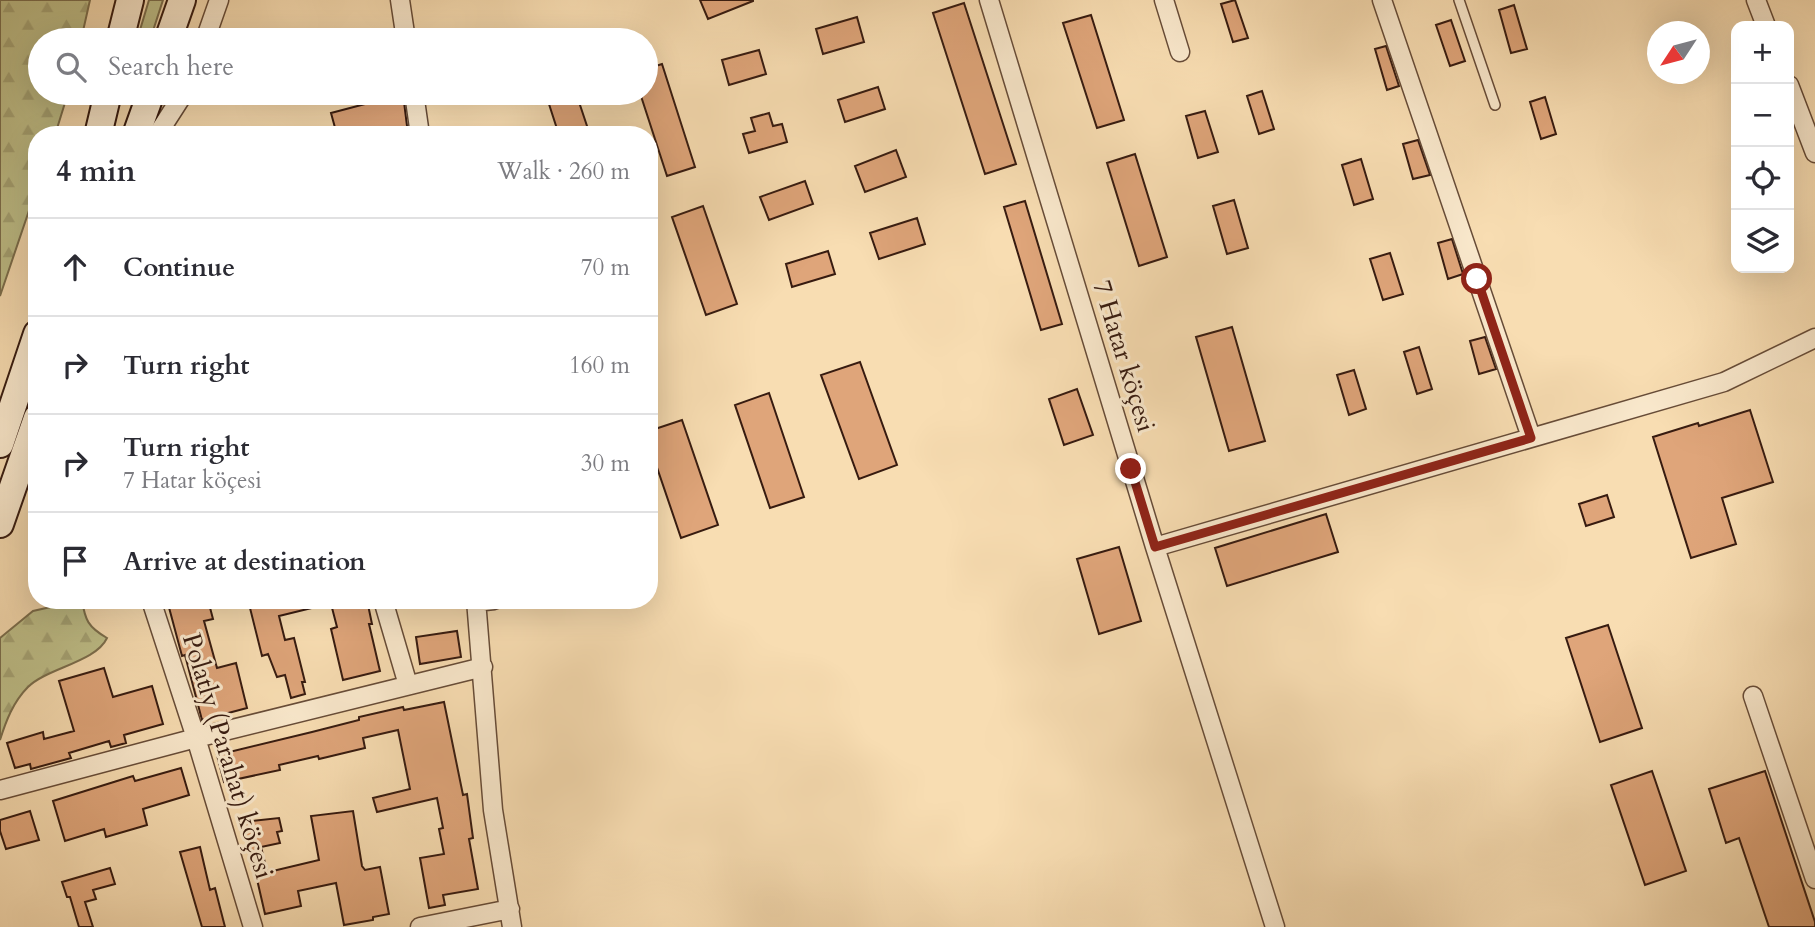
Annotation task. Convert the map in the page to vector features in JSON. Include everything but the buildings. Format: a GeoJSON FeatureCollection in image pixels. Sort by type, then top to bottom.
{"type":"FeatureCollection","features":[{"type":"Feature","properties":{"kind":"main road"},"geometry":{"type":"LineString","coordinates":[[123,28],[130,0]]}},
{"type":"Feature","properties":{"kind":"main road"},"geometry":{"type":"LineString","coordinates":[[172,28],[182,0]]}},
{"type":"Feature","properties":{"kind":"main road"},"geometry":{"type":"LineString","coordinates":[[100,126],[105,105]]}},
{"type":"Feature","properties":{"kind":"main road"},"geometry":{"type":"LineString","coordinates":[[139,126],[147,105]]}},
{"type":"Feature","properties":{"kind":"main road"},"geometry":{"type":"LineString","coordinates":[[0,444],[28,361]]}},
{"type":"Feature","properties":{"kind":"main road"},"geometry":{"type":"LineString","coordinates":[[0,524],[28,444]]}},
{"type":"Feature","properties":{"kind":"street"},"geometry":{"type":"LineString","coordinates":[[209,28],[219,0]]}},
{"type":"Feature","properties":{"kind":"street"},"geometry":{"type":"LineString","coordinates":[[400,0],[404,28]]}},
{"type":"Feature","properties":{"kind":"street","name":"7 Hatar köçesi"},"geometry":{"type":"LineString","coordinates":[[989,0],[1155,547],[1275,927]]}},
{"type":"Feature","properties":{"kind":"street"},"geometry":{"type":"LineString","coordinates":[[1164,0],[1180,52]]}},
{"type":"Feature","properties":{"kind":"street"},"geometry":{"type":"LineString","coordinates":[[1382,0],[1531,438]]}},
{"type":"Feature","properties":{"kind":"street"},"geometry":{"type":"LineString","coordinates":[[1756,0],[1764,21]]}},
{"type":"Feature","properties":{"kind":"street"},"geometry":{"type":"LineString","coordinates":[[1794,98],[1815,153]]}},
{"type":"Feature","properties":{"kind":"street"},"geometry":{"type":"LineString","coordinates":[[163,126],[176,105]]}},
{"type":"Feature","properties":{"kind":"street"},"geometry":{"type":"LineString","coordinates":[[416,105],[419,126]]}},
{"type":"Feature","properties":{"kind":"street"},"geometry":{"type":"LineString","coordinates":[[1155,547],[1724,382],[1815,338]]}},
{"type":"Feature","properties":{"kind":"street","name":"Polatly (Parahat) köçesi"},"geometry":{"type":"LineString","coordinates":[[154,609],[253,927]]}},
{"type":"Feature","properties":{"kind":"street"},"geometry":{"type":"LineString","coordinates":[[386,609],[408,685]]}},
{"type":"Feature","properties":{"kind":"street"},"geometry":{"type":"LineString","coordinates":[[420,927],[511,918],[493,810],[477,609]]}},
{"type":"Feature","properties":{"kind":"street"},"geometry":{"type":"LineString","coordinates":[[0,790],[483,667]]}},
{"type":"Feature","properties":{"kind":"street"},"geometry":{"type":"LineString","coordinates":[[1753,696],[1815,879]]}},
{"type":"Feature","properties":{"kind":"lane"},"geometry":{"type":"LineString","coordinates":[[1459,0],[1495,104]]}},
{"type":"Feature","properties":{"kind":"green space"},"geometry":{"type":"Polygon","coordinates":[[[0,0],[90,0],[84,28],[28,28],[28,105],[64,105],[58,126],[28,126],[28,214],[0,296],[0,0]]]}},
{"type":"Feature","properties":{"kind":"green space"},"geometry":{"type":"Polygon","coordinates":[[[149,0],[163,0],[154,28],[141,28],[149,0]]]}},
{"type":"Feature","properties":{"kind":"green space"},"geometry":{"type":"Polygon","coordinates":[[[83,609],[89,622],[107,638],[93,653],[36,680],[28,687],[14,705],[0,740],[0,638],[33,611],[83,609]]]}},
{"type":"Feature","properties":{"kind":"route"},"geometry":{"type":"LineString","coordinates":[[1131,469],[1155,547],[1531,438],[1477,279]]}}]}
